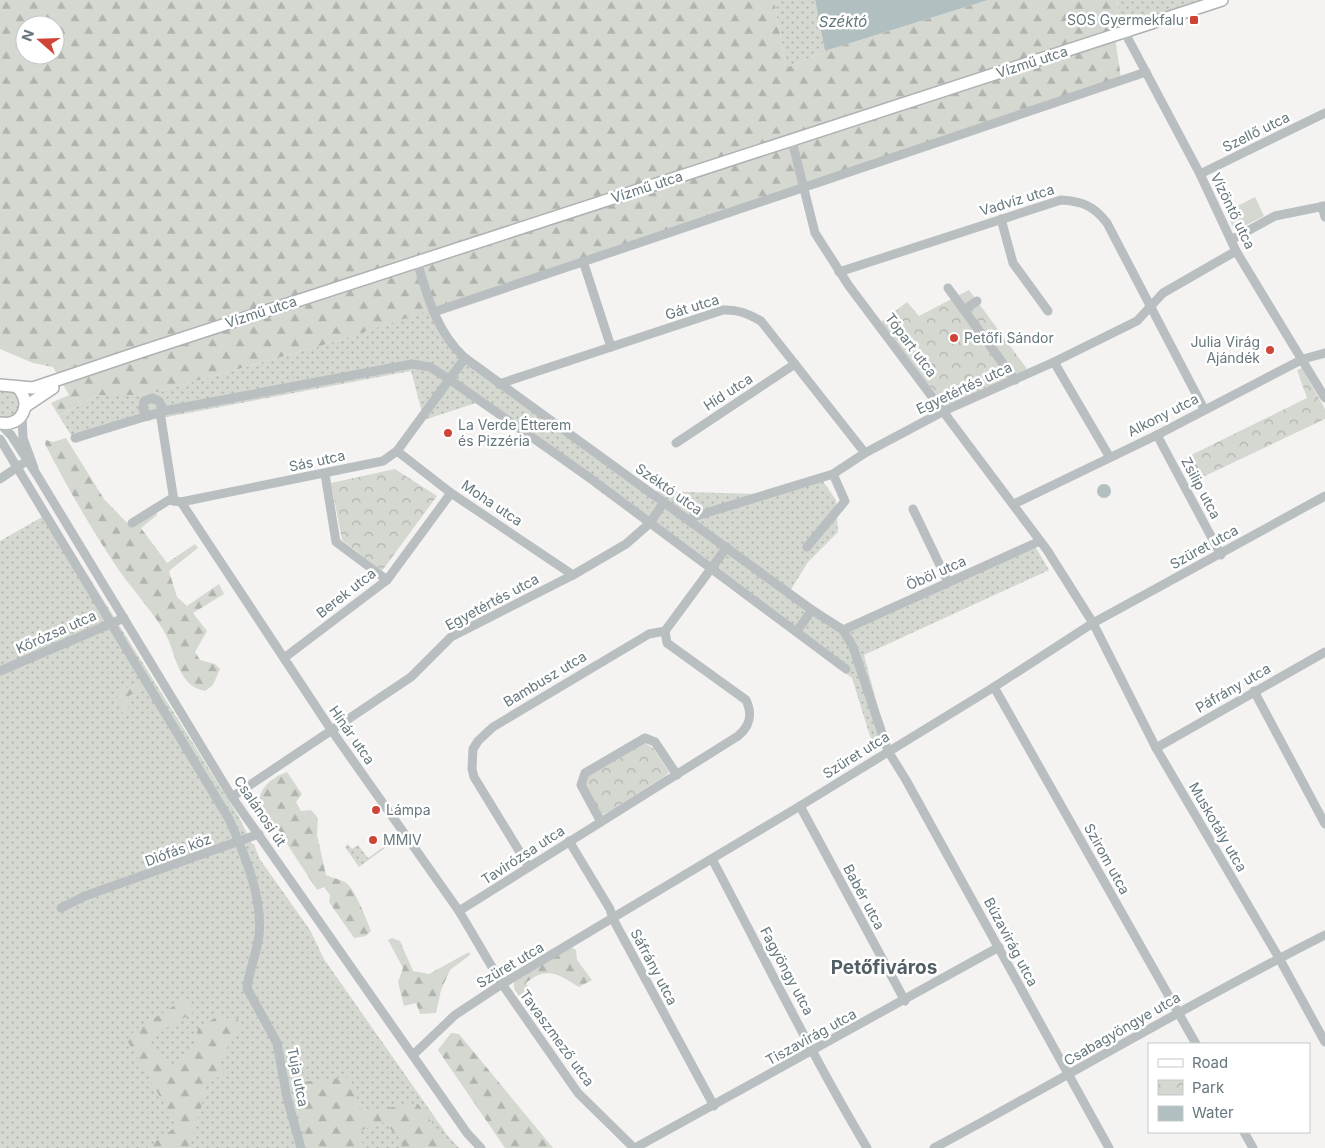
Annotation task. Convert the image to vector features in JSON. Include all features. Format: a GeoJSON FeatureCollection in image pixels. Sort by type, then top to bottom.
{"type":"FeatureCollection","features":[{"type":"Feature","properties":{"kind":"main road","name":"Vízmű utca"},"geometry":{"type":"LineString","coordinates":[[72,377],[134,354],[417,261],[792,141],[1222,0]]}},
{"type":"Feature","properties":{"kind":"main road"},"geometry":{"type":"LineString","coordinates":[[7,385],[33,388],[72,377]]}},
{"type":"Feature","properties":{"kind":"main road"},"geometry":{"type":"LineString","coordinates":[[0,423],[11,423],[24,411],[72,377]]}},
{"type":"Feature","properties":{"kind":"main road"},"geometry":{"type":"LineString","coordinates":[[7,385],[24,396],[24,411]]}},
{"type":"Feature","properties":{"kind":"street","name":"Vízöntő utca"},"geometry":{"type":"LineString","coordinates":[[1124,31],[1200,174],[1236,252],[1303,359],[1325,398]]}},
{"type":"Feature","properties":{"kind":"street"},"geometry":{"type":"LineString","coordinates":[[434,312],[804,189],[1146,72]]}},
{"type":"Feature","properties":{"kind":"street","name":"Szellő utca"},"geometry":{"type":"LineString","coordinates":[[1200,174],[1325,113]]}},
{"type":"Feature","properties":{"kind":"street","name":"Tópart utca"},"geometry":{"type":"LineString","coordinates":[[792,141],[815,233],[839,272],[1014,504],[1040,540],[1093,623]]}},
{"type":"Feature","properties":{"kind":"street","name":"Vadvíz utca"},"geometry":{"type":"LineString","coordinates":[[839,272],[1061,200],[1087,204],[1098,211],[1107,223],[1204,409]]}},
{"type":"Feature","properties":{"kind":"street"},"geometry":{"type":"LineString","coordinates":[[1231,240],[1275,216],[1323,206],[1325,217]]}},
{"type":"Feature","properties":{"kind":"street"},"geometry":{"type":"LineString","coordinates":[[1000,219],[1012,262],[1048,310]]}},
{"type":"Feature","properties":{"kind":"street","name":"Egyetértés utca"},"geometry":{"type":"LineString","coordinates":[[689,521],[693,517],[833,474],[865,453],[944,411],[1054,362],[1136,321],[1163,293],[1236,252]]}},
{"type":"Feature","properties":{"kind":"street","name":"Széktó utca"},"geometry":{"type":"LineString","coordinates":[[417,261],[434,312],[450,342],[464,358],[812,610],[843,630],[853,647],[888,751]]}},
{"type":"Feature","properties":{"kind":"street"},"geometry":{"type":"LineString","coordinates":[[583,261],[611,347]]}},
{"type":"Feature","properties":{"kind":"street"},"geometry":{"type":"LineString","coordinates":[[948,288],[1014,380]]}},
{"type":"Feature","properties":{"kind":"street"},"geometry":{"type":"LineString","coordinates":[[964,310],[977,301]]}},
{"type":"Feature","properties":{"kind":"street","name":"Gát utca"},"geometry":{"type":"LineString","coordinates":[[499,384],[723,310],[733,309],[761,321],[865,453]]}},
{"type":"Feature","properties":{"kind":"street","name":"Alkony utca"},"geometry":{"type":"LineString","coordinates":[[1014,504],[1109,456],[1156,435],[1303,359],[1325,353]]}},
{"type":"Feature","properties":{"kind":"street","name":"Sás utca"},"geometry":{"type":"LineString","coordinates":[[132,523],[169,500],[177,501],[325,474],[383,461],[397,451],[464,358]]}},
{"type":"Feature","properties":{"kind":"street"},"geometry":{"type":"LineString","coordinates":[[1054,362],[1109,456]]}},
{"type":"Feature","properties":{"kind":"street"},"geometry":{"type":"LineString","coordinates":[[75,438],[162,412],[412,364],[430,366],[570,464],[710,570],[797,631],[846,669]]}},
{"type":"Feature","properties":{"kind":"street","name":"Híd utca"},"geometry":{"type":"LineString","coordinates":[[676,443],[795,364]]}},
{"type":"Feature","properties":{"kind":"street"},"geometry":{"type":"LineString","coordinates":[[149,416],[142,406],[147,399],[152,398],[159,401],[162,412],[177,501]]}},
{"type":"Feature","properties":{"kind":"street","name":"Csalánosi út"},"geometry":{"type":"LineString","coordinates":[[24,411],[23,438],[36,475]]}},
{"type":"Feature","properties":{"kind":"street","name":"Csalánosi út"},"geometry":{"type":"LineString","coordinates":[[0,423],[11,435],[36,475],[232,797],[467,1133],[481,1148]]}},
{"type":"Feature","properties":{"kind":"street","name":"Zsilip utca"},"geometry":{"type":"LineString","coordinates":[[1156,435],[1221,555]]}},
{"type":"Feature","properties":{"kind":"street","name":"Tuja utca"},"geometry":{"type":"LineString","coordinates":[[0,439],[229,819],[239,842],[258,901],[259,939],[247,988],[277,1043],[287,1098],[301,1148]]}},
{"type":"Feature","properties":{"kind":"street","name":"Moha utca"},"geometry":{"type":"LineString","coordinates":[[397,451],[451,492],[573,575]]}},
{"type":"Feature","properties":{"kind":"street"},"geometry":{"type":"LineString","coordinates":[[0,479],[26,461]]}},
{"type":"Feature","properties":{"kind":"street"},"geometry":{"type":"LineString","coordinates":[[325,474],[336,542],[387,580]]}},
{"type":"Feature","properties":{"kind":"street"},"geometry":{"type":"LineString","coordinates":[[807,547],[845,501],[833,474]]}},
{"type":"Feature","properties":{"kind":"street","name":"Berek utca"},"geometry":{"type":"LineString","coordinates":[[284,658],[387,580],[451,492]]}},
{"type":"Feature","properties":{"kind":"street","name":"Szüret utca"},"geometry":{"type":"LineString","coordinates":[[413,1055],[455,1015],[502,984],[800,806],[994,687],[1093,623],[1221,555],[1325,496]]}},
{"type":"Feature","properties":{"kind":"street","name":"Hínár utca"},"geometry":{"type":"LineString","coordinates":[[177,501],[332,731],[459,911],[502,984]]}},
{"type":"Feature","properties":{"kind":"street","name":"Egyetértés utca"},"geometry":{"type":"LineString","coordinates":[[232,797],[411,677],[451,637],[573,575],[626,544],[650,523],[664,502]]}},
{"type":"Feature","properties":{"kind":"street"},"geometry":{"type":"LineString","coordinates":[[913,509],[948,582]]}},
{"type":"Feature","properties":{"kind":"street","name":"Öböl utca"},"geometry":{"type":"LineString","coordinates":[[843,630],[1040,540]]}},
{"type":"Feature","properties":{"kind":"street"},"geometry":{"type":"LineString","coordinates":[[665,631],[727,547]]}},
{"type":"Feature","properties":{"kind":"street"},"geometry":{"type":"LineString","coordinates":[[797,631],[812,610]]}},
{"type":"Feature","properties":{"kind":"street","name":"Kőrózsa utca"},"geometry":{"type":"LineString","coordinates":[[0,671],[124,618]]}},
{"type":"Feature","properties":{"kind":"street","name":"Muskotály utca"},"geometry":{"type":"LineString","coordinates":[[1093,623],[1156,748],[1279,958],[1325,1042]]}},
{"type":"Feature","properties":{"kind":"street","name":"Tavirózsa utca"},"geometry":{"type":"LineString","coordinates":[[459,911],[742,733],[749,724],[750,711],[746,700],[667,643],[665,631]]}},
{"type":"Feature","properties":{"kind":"street","name":"Bambusz utca"},"geometry":{"type":"LineString","coordinates":[[528,867],[474,777],[472,760],[478,741],[493,727],[592,667],[649,634],[665,631]]}},
{"type":"Feature","properties":{"kind":"street","name":"Páfrány utca"},"geometry":{"type":"LineString","coordinates":[[1156,748],[1325,652]]}},
{"type":"Feature","properties":{"kind":"street","name":"Szirom utca"},"geometry":{"type":"LineString","coordinates":[[994,687],[1195,1043]]}},
{"type":"Feature","properties":{"kind":"street"},"geometry":{"type":"LineString","coordinates":[[1254,692],[1325,824]]}},
{"type":"Feature","properties":{"kind":"street"},"geometry":{"type":"LineString","coordinates":[[601,822],[581,785],[584,773],[645,738],[655,742],[677,774]]}},
{"type":"Feature","properties":{"kind":"street","name":"Búzavirág utca"},"geometry":{"type":"LineString","coordinates":[[888,751],[999,947],[1109,1148]]}},
{"type":"Feature","properties":{"kind":"street","name":"Babér utca"},"geometry":{"type":"LineString","coordinates":[[800,806],[905,1001]]}},
{"type":"Feature","properties":{"kind":"street","name":"Diófás köz"},"geometry":{"type":"LineString","coordinates":[[61,908],[85,896],[259,834]]}},
{"type":"Feature","properties":{"kind":"street","name":"Sáfrány utca"},"geometry":{"type":"LineString","coordinates":[[569,841],[610,909],[613,919],[714,1106]]}},
{"type":"Feature","properties":{"kind":"street","name":"Fagyöngy utca"},"geometry":{"type":"LineString","coordinates":[[712,859],[814,1051],[831,1087],[867,1148]]}},
{"type":"Feature","properties":{"kind":"street","name":"Csabagyöngye utca"},"geometry":{"type":"LineString","coordinates":[[934,1148],[1068,1076],[1178,1012],[1325,935]]}},
{"type":"Feature","properties":{"kind":"street","name":"Tiszavirág utca"},"geometry":{"type":"LineString","coordinates":[[634,1148],[905,1001],[999,947]]}},
{"type":"Feature","properties":{"kind":"street","name":"Tavaszmező utca"},"geometry":{"type":"LineString","coordinates":[[502,984],[578,1093],[634,1148]]}},
{"type":"Feature","properties":{"kind":"street"},"geometry":{"type":"LineString","coordinates":[[1245,1133],[1253,1148]]}},
{"type":"Feature","properties":{"kind":"green space"},"geometry":{"type":"Polygon","coordinates":[[[0,0],[774,0],[786,68],[825,51],[988,0],[1117,0],[1118,9],[1112,18],[1122,84],[330,343],[146,395],[98,395],[59,416],[51,403],[69,395],[53,367],[33,363],[0,349],[0,0]]]}},
{"type":"Feature","properties":{"kind":"green space"},"geometry":{"type":"Polygon","coordinates":[[[774,0],[815,0],[825,51],[786,68],[774,0]]]}},
{"type":"Feature","properties":{"kind":"green space"},"geometry":{"type":"Polygon","coordinates":[[[1117,0],[1210,0],[1113,31],[1112,18],[1118,9],[1117,0]]]}},
{"type":"Feature","properties":{"kind":"green space"},"geometry":{"type":"Polygon","coordinates":[[[1255,197],[1264,216],[1235,231],[1226,212],[1255,197]]]}},
{"type":"Feature","properties":{"kind":"green space"},"geometry":{"type":"Polygon","coordinates":[[[969,290],[1027,369],[945,406],[881,322],[907,302],[919,316],[969,290]]]}},
{"type":"Feature","properties":{"kind":"green space"},"geometry":{"type":"Polygon","coordinates":[[[435,308],[450,338],[464,355],[652,491],[757,494],[820,477],[836,500],[838,532],[808,562],[790,591],[844,625],[1032,541],[1049,570],[864,655],[886,738],[873,746],[852,678],[479,402],[424,420],[411,371],[135,423],[76,443],[59,416],[98,395],[146,395],[330,343],[435,308]]]}},
{"type":"Feature","properties":{"kind":"green space"},"geometry":{"type":"Polygon","coordinates":[[[1302,368],[1325,409],[1325,419],[1190,483],[1179,461],[1307,398],[1297,370],[1302,368]]]}},
{"type":"Feature","properties":{"kind":"green space"},"geometry":{"type":"Polygon","coordinates":[[[0,389],[14,390],[21,401],[17,414],[10,418],[0,418],[0,389]]]}},
{"type":"Feature","properties":{"kind":"green space"},"geometry":{"type":"Polygon","coordinates":[[[66,438],[104,499],[131,527],[155,511],[157,515],[141,528],[167,563],[195,544],[198,548],[169,571],[177,597],[187,606],[219,584],[224,594],[193,613],[207,631],[195,652],[200,660],[215,664],[220,669],[213,685],[205,691],[193,686],[182,674],[166,634],[114,563],[61,475],[45,444],[46,440],[53,442],[66,438]]]}},
{"type":"Feature","properties":{"kind":"green space"},"geometry":{"type":"Polygon","coordinates":[[[395,469],[437,496],[382,571],[342,540],[331,483],[395,469]]]}},
{"type":"Feature","properties":{"kind":"green space"},"geometry":{"type":"Polygon","coordinates":[[[49,513],[239,817],[252,844],[254,844],[259,858],[310,930],[324,959],[448,1136],[459,1148],[0,1148],[0,541],[49,513]]]}},
{"type":"Feature","properties":{"kind":"green space"},"geometry":{"type":"Polygon","coordinates":[[[138,681],[142,686],[129,696],[126,705],[130,710],[123,714],[116,699],[123,690],[138,681]]]}},
{"type":"Feature","properties":{"kind":"green space"},"geometry":{"type":"Polygon","coordinates":[[[643,742],[653,748],[669,772],[601,815],[585,786],[586,777],[643,742]]]}},
{"type":"Feature","properties":{"kind":"green space"},"geometry":{"type":"Polygon","coordinates":[[[287,772],[302,794],[296,802],[301,811],[311,810],[318,818],[317,835],[326,875],[349,885],[360,904],[371,931],[366,936],[354,938],[329,902],[330,895],[324,887],[317,890],[259,801],[262,791],[268,783],[287,772]]]}},
{"type":"Feature","properties":{"kind":"green space"},"geometry":{"type":"Polygon","coordinates":[[[393,835],[396,840],[359,867],[345,847],[348,844],[352,849],[358,845],[368,858],[385,846],[383,842],[393,835]]]}},
{"type":"Feature","properties":{"kind":"green space"},"geometry":{"type":"Polygon","coordinates":[[[392,938],[400,941],[413,971],[429,974],[469,952],[470,955],[450,970],[441,990],[436,1013],[420,1014],[416,1003],[404,1006],[398,982],[403,968],[388,940],[392,938]]]}},
{"type":"Feature","properties":{"kind":"green space"},"geometry":{"type":"Polygon","coordinates":[[[571,947],[576,950],[577,960],[592,980],[579,987],[552,974],[546,973],[533,978],[526,983],[541,1012],[534,1018],[514,988],[514,982],[571,947]]]}},
{"type":"Feature","properties":{"kind":"green space"},"geometry":{"type":"Polygon","coordinates":[[[185,999],[194,1012],[149,1038],[155,1050],[174,1065],[195,1042],[198,1029],[222,1013],[225,1018],[237,1018],[241,1028],[219,1059],[224,1074],[205,1084],[205,1094],[189,1148],[147,1148],[177,1126],[127,1040],[135,1030],[185,999]]]}},
{"type":"Feature","properties":{"kind":"green space"},"geometry":{"type":"Polygon","coordinates":[[[451,1033],[459,1034],[553,1148],[505,1148],[438,1050],[451,1033]]]}},
{"type":"Feature","properties":{"kind":"green space"},"geometry":{"type":"Polygon","coordinates":[[[350,1077],[361,1111],[418,1104],[451,1148],[400,1148],[403,1142],[384,1122],[359,1131],[364,1148],[307,1148],[292,1083],[350,1077]]]}},
{"type":"Feature","properties":{"kind":"water","name":"Széktó"},"geometry":{"type":"Polygon","coordinates":[[[815,0],[988,0],[825,51],[815,0]]]}},
{"type":"Feature","properties":{"kind":"water"},"geometry":{"type":"Polygon","coordinates":[[[1104,484],[1109,486],[1111,491],[1109,496],[1104,498],[1099,496],[1097,491],[1099,486],[1104,484]]]}},
{"type":"Feature","properties":{"kind":"place","name":"SOS Gyermekfalu"},"geometry":{"type":"Point","coordinates":[1194,20]}},
{"type":"Feature","properties":{"kind":"place","name":"Petőfi Sándor"},"geometry":{"type":"Point","coordinates":[954,338]}},
{"type":"Feature","properties":{"kind":"place","name":"Julia Virág Ajándék"},"geometry":{"type":"Point","coordinates":[1270,350]}},
{"type":"Feature","properties":{"kind":"place","name":"La Verde Étterem és Pizzéria"},"geometry":{"type":"Point","coordinates":[448,433]}},
{"type":"Feature","properties":{"kind":"place","name":"Lámpa"},"geometry":{"type":"Point","coordinates":[376,810]}},
{"type":"Feature","properties":{"kind":"place","name":"MMIV"},"geometry":{"type":"Point","coordinates":[373,840]}},
{"type":"Feature","properties":{"kind":"district","name":"Petőfiváros"},"geometry":{"type":"Point","coordinates":[884,967]}}]}
